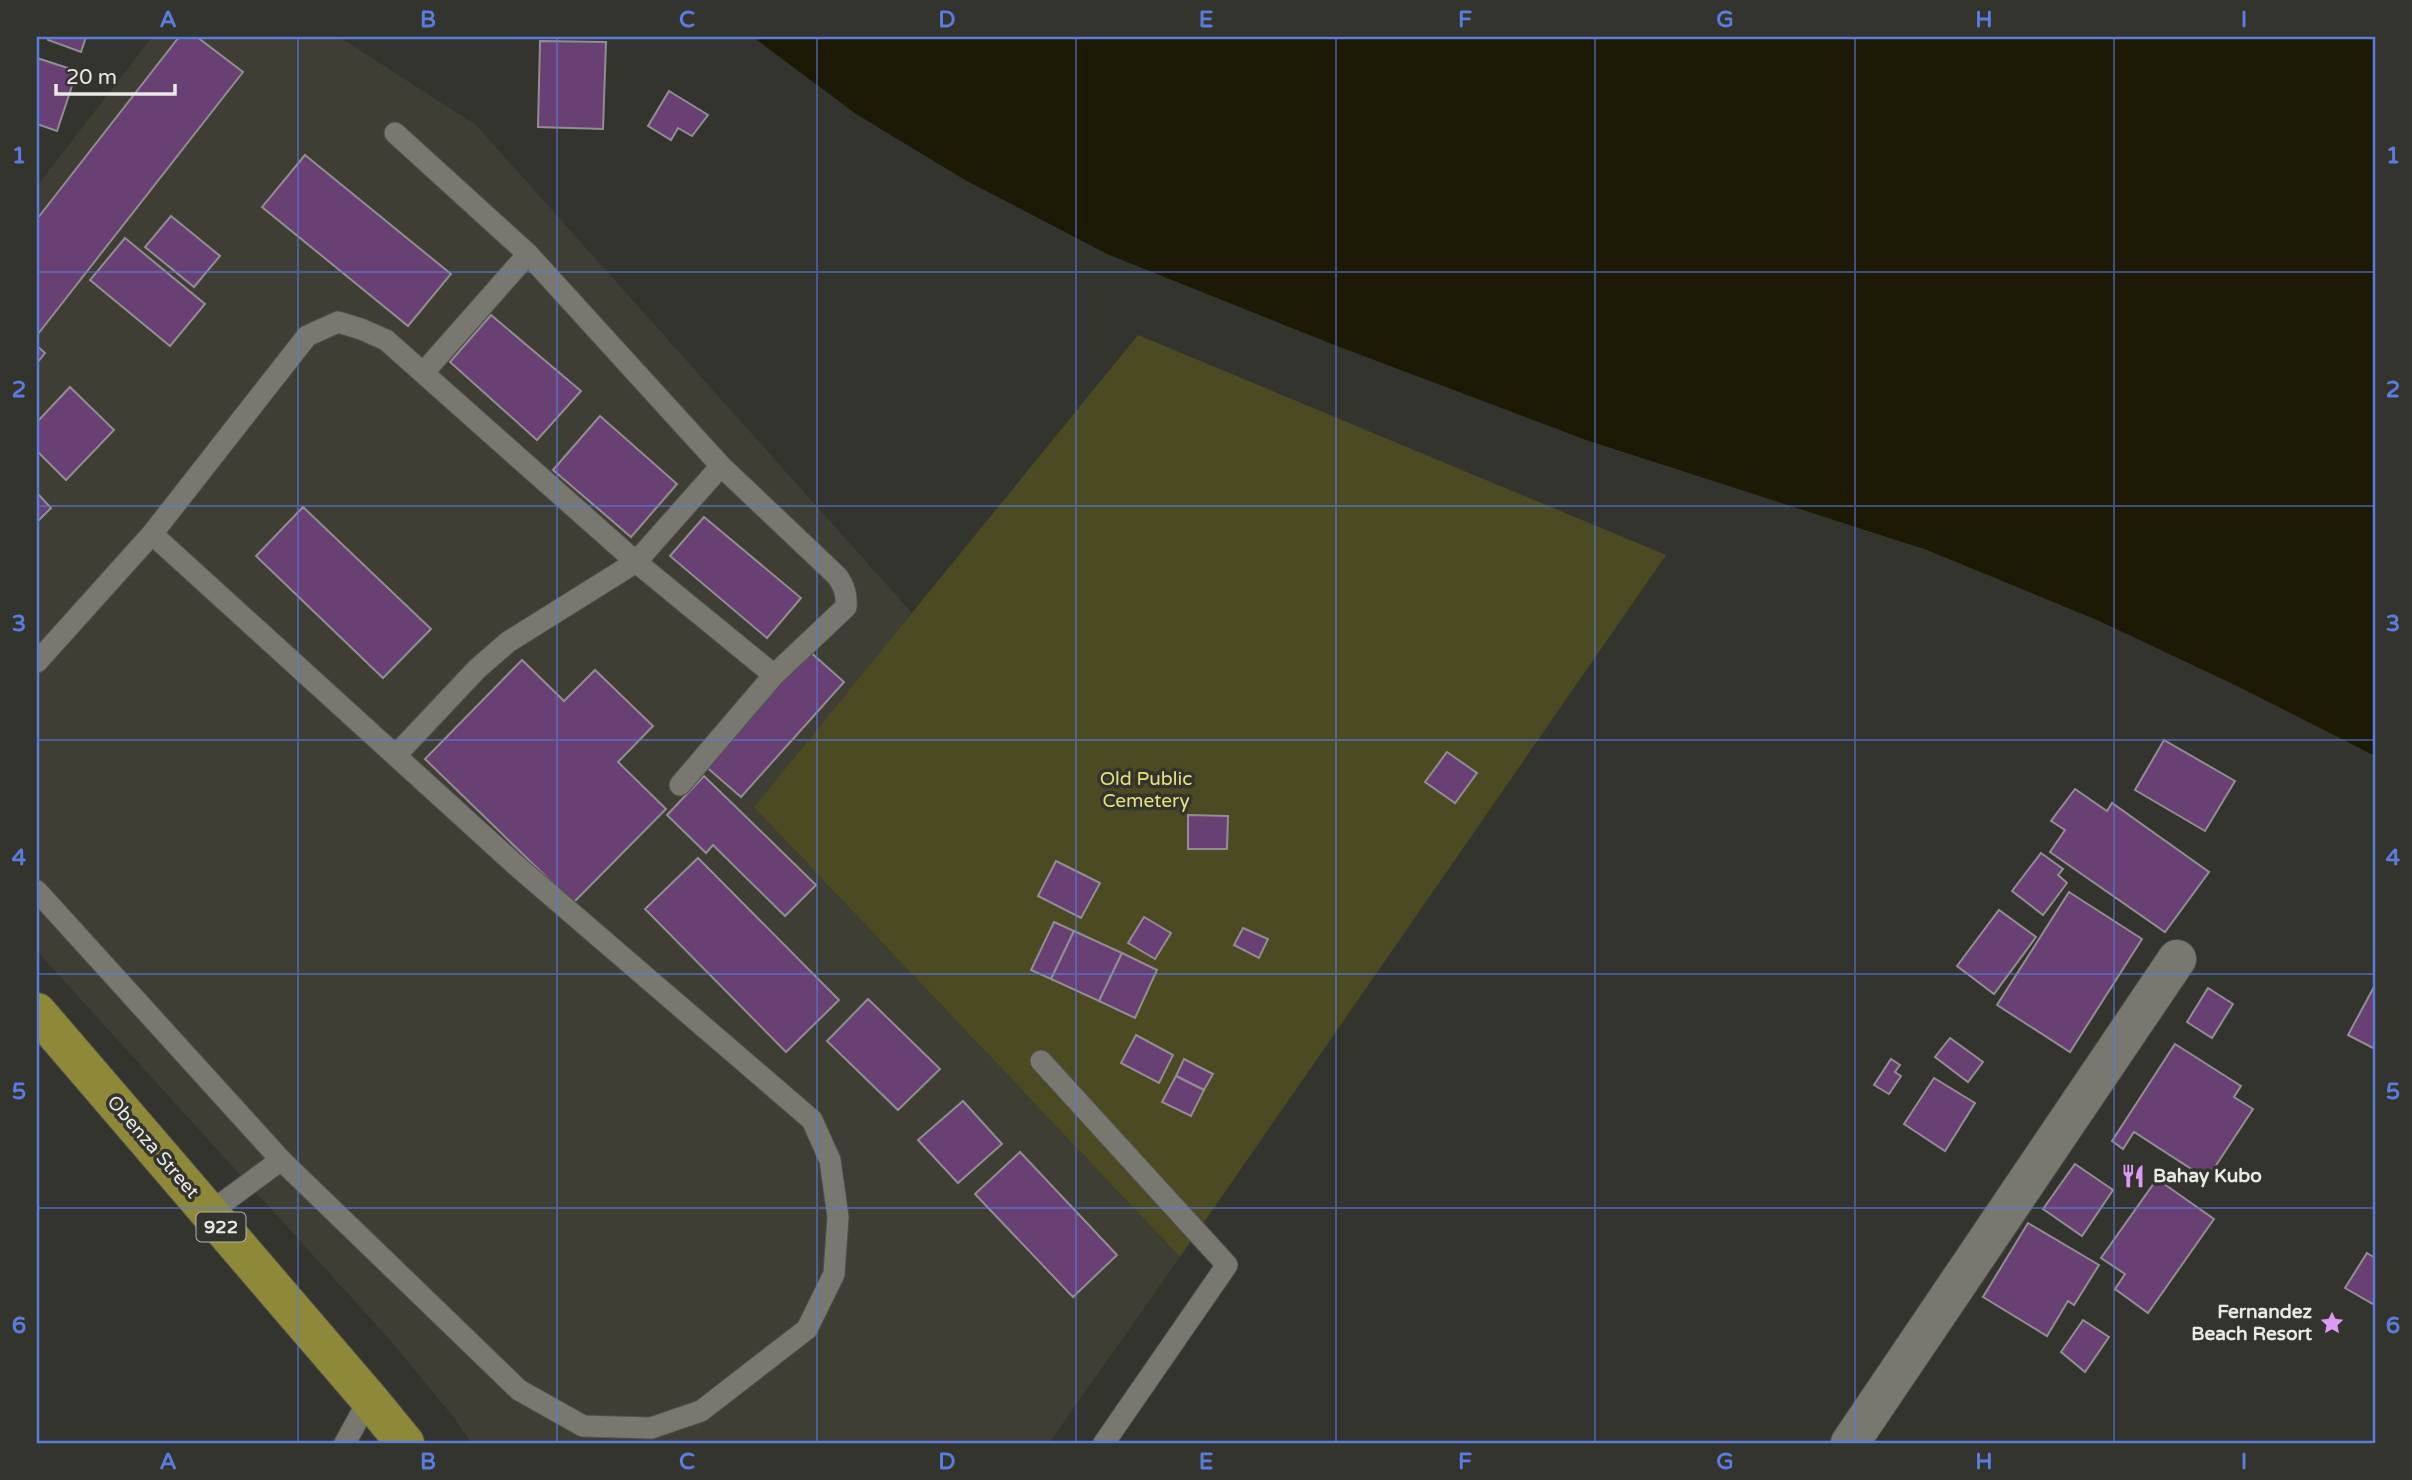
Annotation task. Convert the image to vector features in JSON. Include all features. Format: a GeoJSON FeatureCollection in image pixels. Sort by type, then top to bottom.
{"type":"FeatureCollection","features":[{"type":"Feature","properties":{"kind":"main road","name":"Obenza Street"},"geometry":{"type":"LineString","coordinates":[[37,1012],[404,1443]]}},
{"type":"Feature","properties":{"kind":"street"},"geometry":{"type":"LineString","coordinates":[[1850,1443],[2177,959]]}},
{"type":"Feature","properties":{"kind":"lane"},"geometry":{"type":"LineString","coordinates":[[395,132],[528,254],[721,466],[837,576],[847,596],[846,607],[774,675],[680,785]]}},
{"type":"Feature","properties":{"kind":"lane"},"geometry":{"type":"LineString","coordinates":[[424,372],[528,254]]}},
{"type":"Feature","properties":{"kind":"lane"},"geometry":{"type":"LineString","coordinates":[[37,662],[152,534],[307,336],[338,322],[386,340],[636,562],[774,675]]}},
{"type":"Feature","properties":{"kind":"lane"},"geometry":{"type":"LineString","coordinates":[[396,755],[477,669],[508,642],[636,562],[721,466]]}},
{"type":"Feature","properties":{"kind":"lane"},"geometry":{"type":"LineString","coordinates":[[37,891],[281,1160],[519,1390],[583,1426],[651,1428],[701,1411],[807,1328],[834,1274],[838,1217],[830,1160],[813,1120],[529,876],[152,534]]}},
{"type":"Feature","properties":{"kind":"lane"},"geometry":{"type":"LineString","coordinates":[[1041,1061],[1227,1265],[1104,1443]]}},
{"type":"Feature","properties":{"kind":"lane"},"geometry":{"type":"LineString","coordinates":[[209,1213],[281,1160]]}},
{"type":"Feature","properties":{"kind":"lane"},"geometry":{"type":"LineString","coordinates":[[345,1443],[369,1399]]}},
{"type":"Feature","properties":{"kind":"shaded area"},"geometry":{"type":"Polygon","coordinates":[[[152,37],[339,37],[476,125],[912,613],[754,807],[1180,1257],[1049,1443],[471,1443],[456,1420],[390,1340],[37,951],[37,186],[152,37]]]}},
{"type":"Feature","properties":{"kind":"shaded area"},"geometry":{"type":"Polygon","coordinates":[[[753,37],[2375,37],[2375,756],[2237,686],[2097,620],[1927,550],[1586,440],[1337,346],[1107,254],[965,180],[856,114],[753,37]]]}},
{"type":"Feature","properties":{"kind":"green space","name":"Old Public Cemetery"},"geometry":{"type":"Polygon","coordinates":[[[1138,335],[1666,555],[1180,1257],[754,807],[1138,335]]]}},
{"type":"Feature","properties":{"kind":"building"},"geometry":{"type":"Polygon","coordinates":[[[49,37],[86,37],[81,52],[48,40],[49,37]]]}},
{"type":"Feature","properties":{"kind":"building"},"geometry":{"type":"Polygon","coordinates":[[[179,37],[197,37],[243,72],[38,334],[37,219],[179,37]]]}},
{"type":"Feature","properties":{"kind":"building"},"geometry":{"type":"Polygon","coordinates":[[[540,41],[606,42],[603,129],[538,127],[540,41]]]}},
{"type":"Feature","properties":{"kind":"building"},"geometry":{"type":"Polygon","coordinates":[[[37,58],[77,71],[57,131],[37,124],[37,58]]]}},
{"type":"Feature","properties":{"kind":"building"},"geometry":{"type":"Polygon","coordinates":[[[669,91],[708,115],[692,136],[678,128],[671,140],[648,126],[669,91]]]}},
{"type":"Feature","properties":{"kind":"building"},"geometry":{"type":"Polygon","coordinates":[[[305,155],[451,274],[408,326],[262,207],[305,155]]]}},
{"type":"Feature","properties":{"kind":"building"},"geometry":{"type":"Polygon","coordinates":[[[171,216],[220,256],[194,287],[145,247],[171,216]]]}},
{"type":"Feature","properties":{"kind":"building"},"geometry":{"type":"Polygon","coordinates":[[[125,238],[205,304],[170,346],[90,280],[125,238]]]}},
{"type":"Feature","properties":{"kind":"building"},"geometry":{"type":"Polygon","coordinates":[[[491,315],[581,391],[537,440],[450,362],[491,315]]]}},
{"type":"Feature","properties":{"kind":"building"},"geometry":{"type":"Polygon","coordinates":[[[37,346],[45,353],[37,363],[37,346]]]}},
{"type":"Feature","properties":{"kind":"building"},"geometry":{"type":"Polygon","coordinates":[[[70,387],[114,430],[66,480],[37,451],[37,422],[70,387]]]}},
{"type":"Feature","properties":{"kind":"building"},"geometry":{"type":"Polygon","coordinates":[[[600,416],[677,484],[631,537],[553,470],[600,416]]]}},
{"type":"Feature","properties":{"kind":"building"},"geometry":{"type":"Polygon","coordinates":[[[37,493],[51,508],[37,522],[37,493]]]}},
{"type":"Feature","properties":{"kind":"building"},"geometry":{"type":"Polygon","coordinates":[[[303,507],[431,629],[383,678],[256,556],[303,507]]]}},
{"type":"Feature","properties":{"kind":"building"},"geometry":{"type":"Polygon","coordinates":[[[704,517],[801,598],[767,638],[670,556],[704,517]]]}},
{"type":"Feature","properties":{"kind":"building"},"geometry":{"type":"Polygon","coordinates":[[[808,650],[844,682],[741,797],[704,765],[808,650]]]}},
{"type":"Feature","properties":{"kind":"building"},"geometry":{"type":"Polygon","coordinates":[[[522,660],[564,701],[595,670],[653,726],[618,762],[666,809],[573,903],[425,759],[522,660]]]}},
{"type":"Feature","properties":{"kind":"building"},"geometry":{"type":"Polygon","coordinates":[[[2164,740],[2235,781],[2205,831],[2135,790],[2164,740]]]}},
{"type":"Feature","properties":{"kind":"building"},"geometry":{"type":"Polygon","coordinates":[[[1447,752],[1477,773],[1455,803],[1425,782],[1447,752]]]}},
{"type":"Feature","properties":{"kind":"building"},"geometry":{"type":"Polygon","coordinates":[[[704,776],[816,885],[785,916],[713,845],[706,853],[667,815],[704,776]]]}},
{"type":"Feature","properties":{"kind":"building"},"geometry":{"type":"Polygon","coordinates":[[[2075,789],[2107,811],[2112,803],[2209,872],[2165,932],[2050,852],[2065,830],[2051,821],[2075,789]]]}},
{"type":"Feature","properties":{"kind":"building"},"geometry":{"type":"Polygon","coordinates":[[[1188,815],[1228,816],[1227,849],[1188,849],[1188,815]]]}},
{"type":"Feature","properties":{"kind":"building"},"geometry":{"type":"Polygon","coordinates":[[[2041,853],[2063,869],[2058,875],[2067,883],[2043,915],[2012,891],[2041,853]]]}},
{"type":"Feature","properties":{"kind":"building"},"geometry":{"type":"Polygon","coordinates":[[[698,858],[839,1000],[786,1052],[645,909],[698,858]]]}},
{"type":"Feature","properties":{"kind":"building"},"geometry":{"type":"Polygon","coordinates":[[[1056,861],[1100,883],[1081,918],[1038,896],[1056,861]]]}},
{"type":"Feature","properties":{"kind":"building"},"geometry":{"type":"Polygon","coordinates":[[[2069,892],[2142,939],[2070,1052],[1997,1005],[2069,892]]]}},
{"type":"Feature","properties":{"kind":"building"},"geometry":{"type":"Polygon","coordinates":[[[1999,910],[2036,937],[1994,994],[1957,966],[1999,910]]]}},
{"type":"Feature","properties":{"kind":"building"},"geometry":{"type":"Polygon","coordinates":[[[1144,917],[1171,933],[1155,959],[1128,943],[1144,917]]]}},
{"type":"Feature","properties":{"kind":"building"},"geometry":{"type":"Polygon","coordinates":[[[1054,922],[1074,931],[1051,979],[1031,970],[1054,922]]]}},
{"type":"Feature","properties":{"kind":"building"},"geometry":{"type":"Polygon","coordinates":[[[1243,928],[1268,939],[1259,958],[1234,945],[1243,928]]]}},
{"type":"Feature","properties":{"kind":"building"},"geometry":{"type":"Polygon","coordinates":[[[1074,931],[1122,953],[1099,1001],[1051,979],[1074,931]]]}},
{"type":"Feature","properties":{"kind":"building"},"geometry":{"type":"Polygon","coordinates":[[[1122,953],[1157,970],[1135,1018],[1099,1001],[1122,953]]]}},
{"type":"Feature","properties":{"kind":"building"},"geometry":{"type":"Polygon","coordinates":[[[2375,985],[2375,1049],[2348,1035],[2375,985]]]}},
{"type":"Feature","properties":{"kind":"building"},"geometry":{"type":"Polygon","coordinates":[[[2208,988],[2233,1004],[2212,1038],[2187,1022],[2208,988]]]}},
{"type":"Feature","properties":{"kind":"building"},"geometry":{"type":"Polygon","coordinates":[[[868,999],[940,1069],[898,1110],[827,1041],[868,999]]]}},
{"type":"Feature","properties":{"kind":"building"},"geometry":{"type":"Polygon","coordinates":[[[1136,1035],[1173,1055],[1159,1083],[1121,1063],[1136,1035]]]}},
{"type":"Feature","properties":{"kind":"building"},"geometry":{"type":"Polygon","coordinates":[[[1950,1038],[1983,1062],[1968,1082],[1935,1057],[1950,1038]]]}},
{"type":"Feature","properties":{"kind":"building"},"geometry":{"type":"Polygon","coordinates":[[[2175,1044],[2241,1086],[2234,1097],[2253,1109],[2207,1179],[2134,1132],[2123,1149],[2112,1141],[2175,1044]]]}},
{"type":"Feature","properties":{"kind":"building"},"geometry":{"type":"Polygon","coordinates":[[[1184,1059],[1213,1074],[1204,1090],[1176,1076],[1184,1059]]]}},
{"type":"Feature","properties":{"kind":"building"},"geometry":{"type":"Polygon","coordinates":[[[1891,1059],[1900,1065],[1895,1072],[1901,1076],[1889,1094],[1874,1085],[1891,1059]]]}},
{"type":"Feature","properties":{"kind":"building"},"geometry":{"type":"Polygon","coordinates":[[[1176,1076],[1204,1090],[1191,1116],[1162,1102],[1176,1076]]]}},
{"type":"Feature","properties":{"kind":"building"},"geometry":{"type":"Polygon","coordinates":[[[1934,1078],[1975,1103],[1945,1151],[1904,1124],[1934,1078]]]}},
{"type":"Feature","properties":{"kind":"building"},"geometry":{"type":"Polygon","coordinates":[[[963,1101],[1002,1144],[958,1183],[918,1140],[963,1101]]]}},
{"type":"Feature","properties":{"kind":"building"},"geometry":{"type":"Polygon","coordinates":[[[1020,1152],[1117,1255],[1073,1297],[975,1194],[1020,1152]]]}},
{"type":"Feature","properties":{"kind":"building"},"geometry":{"type":"Polygon","coordinates":[[[2075,1164],[2113,1190],[2082,1236],[2043,1209],[2075,1164]]]}},
{"type":"Feature","properties":{"kind":"building"},"geometry":{"type":"Polygon","coordinates":[[[2157,1179],[2214,1219],[2148,1313],[2115,1289],[2125,1274],[2101,1258],[2157,1179]]]}},
{"type":"Feature","properties":{"kind":"building"},"geometry":{"type":"Polygon","coordinates":[[[2028,1223],[2099,1265],[2074,1305],[2068,1301],[2047,1336],[1983,1297],[2028,1223]]]}},
{"type":"Feature","properties":{"kind":"building"},"geometry":{"type":"Polygon","coordinates":[[[2367,1253],[2375,1258],[2373,1304],[2345,1288],[2367,1253]]]}},
{"type":"Feature","properties":{"kind":"building"},"geometry":{"type":"Polygon","coordinates":[[[2083,1320],[2109,1337],[2085,1372],[2061,1352],[2083,1320]]]}},
{"type":"Feature","properties":{"kind":"place","name":"Bahay Kubo"},"geometry":{"type":"Point","coordinates":[2133,1176]}},
{"type":"Feature","properties":{"kind":"place","name":"Fernandez Beach Resort"},"geometry":{"type":"Point","coordinates":[2332,1323]}}]}
